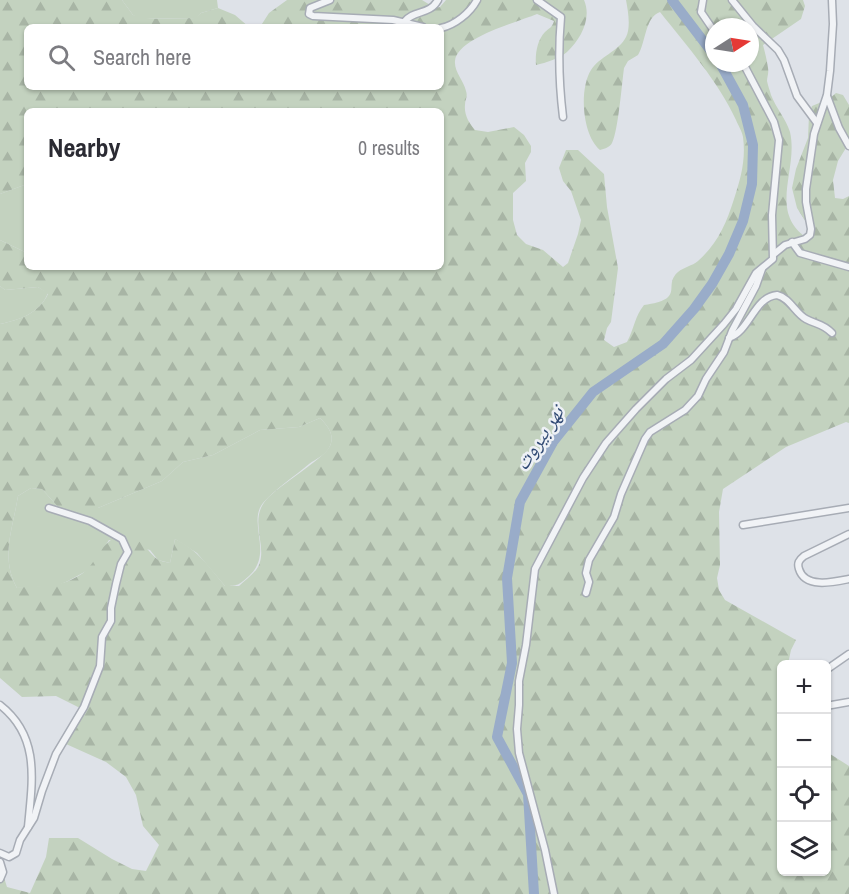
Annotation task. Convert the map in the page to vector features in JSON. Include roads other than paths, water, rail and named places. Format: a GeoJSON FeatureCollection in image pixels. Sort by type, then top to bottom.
{"type":"FeatureCollection","features":[{"type":"Feature","properties":{"kind":"street"},"geometry":{"type":"LineString","coordinates":[[330,0],[310,8],[309,14],[377,18],[412,24]]}},
{"type":"Feature","properties":{"kind":"street"},"geometry":{"type":"LineString","coordinates":[[404,22],[408,17],[433,8],[438,0]]}},
{"type":"Feature","properties":{"kind":"street"},"geometry":{"type":"LineString","coordinates":[[444,28],[462,17],[477,0]]}},
{"type":"Feature","properties":{"kind":"street"},"geometry":{"type":"LineString","coordinates":[[537,0],[561,17],[559,87],[563,117]]}},
{"type":"Feature","properties":{"kind":"street"},"geometry":{"type":"LineString","coordinates":[[703,0],[701,12],[705,18]]}},
{"type":"Feature","properties":{"kind":"street"},"geometry":{"type":"LineString","coordinates":[[732,0],[753,26],[778,50],[797,96],[817,123]]}},
{"type":"Feature","properties":{"kind":"street"},"geometry":{"type":"LineString","coordinates":[[554,894],[545,850],[519,753],[517,729],[519,681],[526,645],[535,569],[583,478],[617,428],[666,379],[691,360],[724,324],[736,309],[756,273],[770,262],[774,254],[785,245],[805,239],[810,235],[806,202],[808,164],[817,123],[827,95],[833,24],[832,0]]}},
{"type":"Feature","properties":{"kind":"street"},"geometry":{"type":"LineString","coordinates":[[748,72],[774,122],[779,140],[772,215],[774,254]]}},
{"type":"Feature","properties":{"kind":"street"},"geometry":{"type":"LineString","coordinates":[[827,95],[839,128],[849,146]]}},
{"type":"Feature","properties":{"kind":"street"},"geometry":{"type":"LineString","coordinates":[[792,242],[800,253],[849,267]]}},
{"type":"Feature","properties":{"kind":"street"},"geometry":{"type":"LineString","coordinates":[[586,593],[589,582],[586,565],[614,517],[621,494],[645,439],[650,432],[693,402],[724,352],[756,286],[762,268]]}},
{"type":"Feature","properties":{"kind":"street"},"geometry":{"type":"LineString","coordinates":[[729,338],[739,333],[764,300],[777,295],[806,319],[825,326],[832,333]]}},
{"type":"Feature","properties":{"kind":"street"},"geometry":{"type":"LineString","coordinates":[[0,853],[9,857],[14,855],[34,818],[56,754],[84,707],[102,655],[102,637],[111,621],[111,608],[121,564],[128,552],[122,539],[90,521],[49,508]]}},
{"type":"Feature","properties":{"kind":"street"},"geometry":{"type":"LineString","coordinates":[[743,525],[849,508]]}},
{"type":"Feature","properties":{"kind":"street"},"geometry":{"type":"LineString","coordinates":[[849,534],[804,556],[798,566],[802,575],[811,582],[849,579]]}},
{"type":"Feature","properties":{"kind":"street"},"geometry":{"type":"LineString","coordinates":[[831,667],[849,654]]}},
{"type":"Feature","properties":{"kind":"street"},"geometry":{"type":"LineString","coordinates":[[831,705],[849,702]]}},
{"type":"Feature","properties":{"kind":"street"},"geometry":{"type":"LineString","coordinates":[[0,705],[20,726],[28,745],[32,765],[27,828]]}},
{"type":"Feature","properties":{"kind":"street"},"geometry":{"type":"LineString","coordinates":[[0,862],[3,872],[0,879]]}},
{"type":"Feature","properties":{"kind":"waterway","name":"نهر بيروت"},"geometry":{"type":"LineString","coordinates":[[672,0],[705,43]]}},
{"type":"Feature","properties":{"kind":"waterway","name":"نهر بيروت"},"geometry":{"type":"LineString","coordinates":[[534,894],[528,794],[497,737],[512,663],[507,578],[520,502],[553,442],[593,392],[663,344],[694,309],[729,254],[743,221],[752,184],[753,145],[743,105],[725,72]]}}]}
